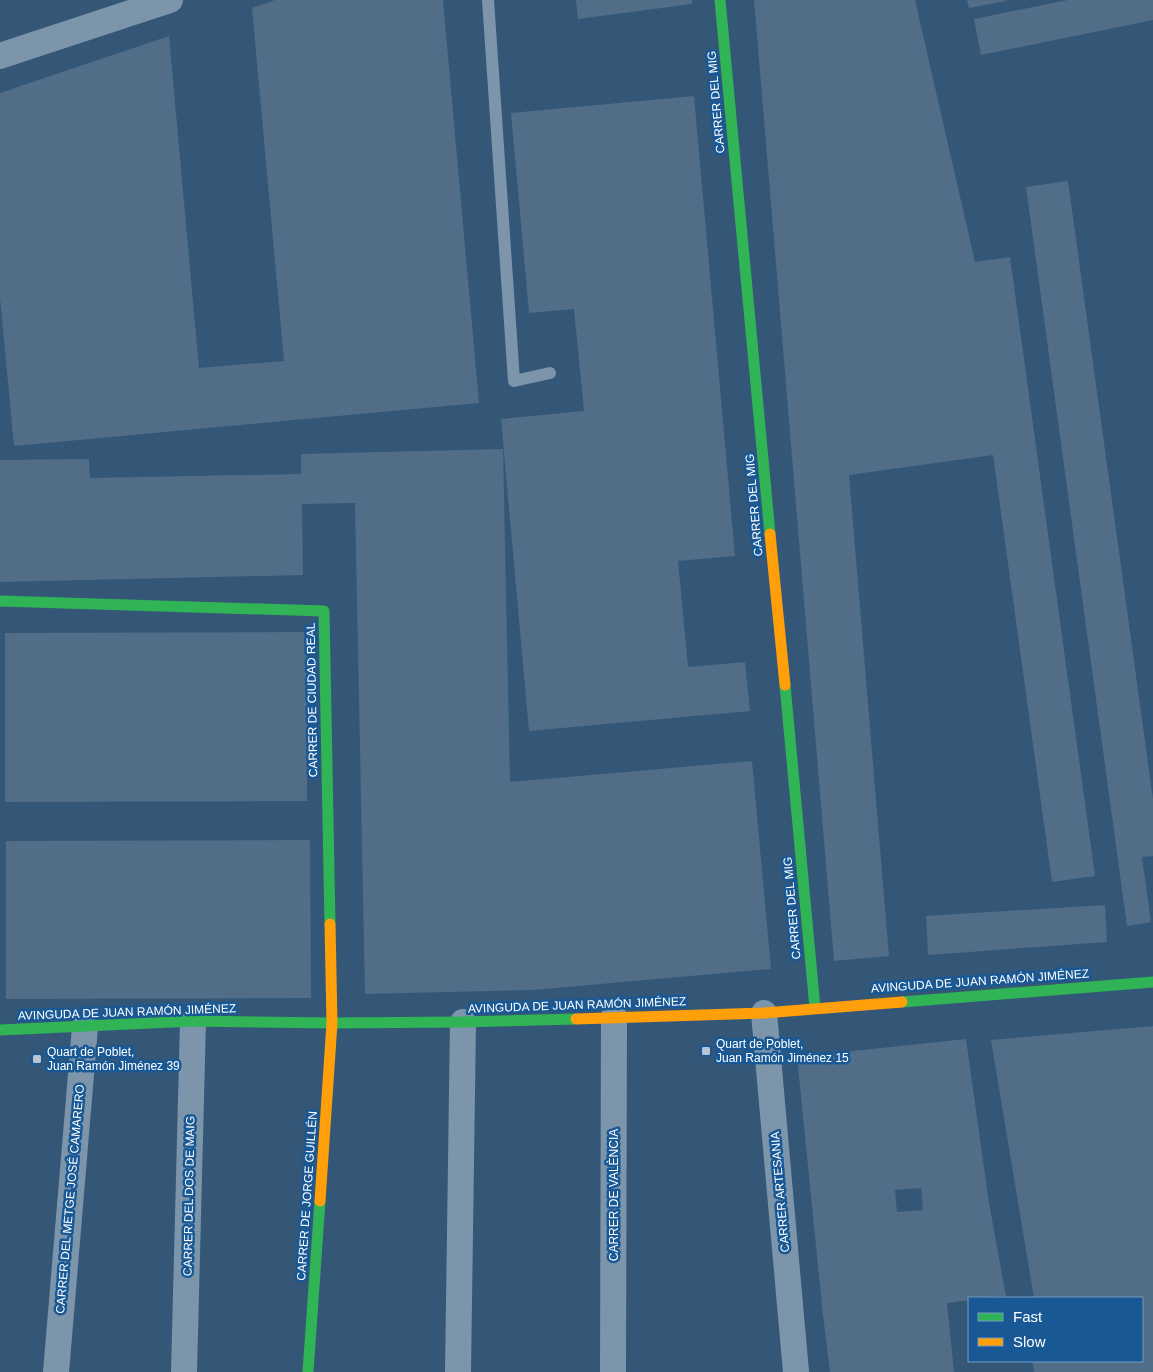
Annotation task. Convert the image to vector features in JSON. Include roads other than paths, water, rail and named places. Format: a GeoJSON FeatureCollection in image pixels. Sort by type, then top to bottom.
{"type":"FeatureCollection","features":[{"type":"Feature","properties":{"kind":"street"},"geometry":{"type":"LineString","coordinates":[[0,56],[170,0]]}},
{"type":"Feature","properties":{"kind":"street","name":"CARRER DEL MIG"},"geometry":{"type":"LineString","coordinates":[[720,0],[815,1008]]}},
{"type":"Feature","properties":{"kind":"street","name":"CARRER DE CIUDAD REAL"},"geometry":{"type":"LineString","coordinates":[[0,601],[324,611],[332,1023]]}},
{"type":"Feature","properties":{"kind":"street","name":"AVINGUDA DE JUAN RAMÓN JIMÉNEZ"},"geometry":{"type":"LineString","coordinates":[[0,1030],[193,1020],[332,1023],[463,1022],[764,1013],[1153,982]]}},
{"type":"Feature","properties":{"kind":"street","name":"CARRER ARTESANIA"},"geometry":{"type":"LineString","coordinates":[[764,1013],[796,1372]]}},
{"type":"Feature","properties":{"kind":"street","name":"CARRER DE VALÈNCIA"},"geometry":{"type":"LineString","coordinates":[[614,1017],[614,1372]]}},
{"type":"Feature","properties":{"kind":"street","name":"CARRER DEL DOS DE MAIG"},"geometry":{"type":"LineString","coordinates":[[184,1372],[193,1020]]}},
{"type":"Feature","properties":{"kind":"street"},"geometry":{"type":"LineString","coordinates":[[458,1372],[463,1022]]}},
{"type":"Feature","properties":{"kind":"street","name":"CARRER DE JORGE GUILLÉN"},"geometry":{"type":"LineString","coordinates":[[308,1372],[332,1023]]}},
{"type":"Feature","properties":{"kind":"street","name":"CARRER DEL METGE JOSÉ CAMARERO"},"geometry":{"type":"LineString","coordinates":[[56,1372],[85,1027]]}},
{"type":"Feature","properties":{"kind":"lane"},"geometry":{"type":"LineString","coordinates":[[488,0],[514,381],[550,373]]}},
{"type":"Feature","properties":{"kind":"place","name":"Quart de Poblet, Juan Ramón Jiménez 15"},"geometry":{"type":"Point","coordinates":[706,1051]}},
{"type":"Feature","properties":{"kind":"place","name":"Quart de Poblet, Juan Ramón Jiménez 39"},"geometry":{"type":"Point","coordinates":[37,1059]}}]}
